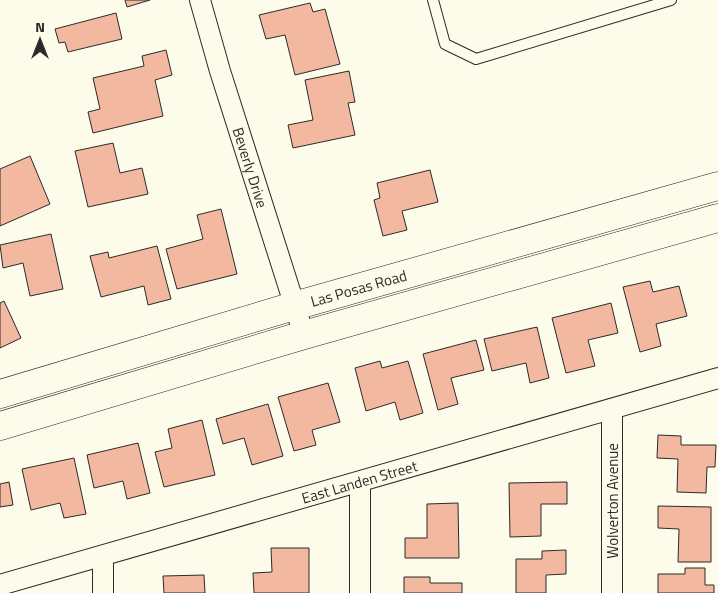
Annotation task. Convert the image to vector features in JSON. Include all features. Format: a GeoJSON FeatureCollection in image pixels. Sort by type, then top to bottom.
{"type":"FeatureCollection","features":[{"type":"Feature","properties":{"kind":"main road","name":"Las Posas Road"},"geometry":{"type":"LineString","coordinates":[[0,394],[294,306],[718,186]]}},
{"type":"Feature","properties":{"kind":"main road","name":"Las Posas Road"},"geometry":{"type":"LineString","coordinates":[[0,426],[304,336],[718,218]]}},
{"type":"Feature","properties":{"kind":"street","name":"Beverly Drive"},"geometry":{"type":"LineString","coordinates":[[200,0],[223,80],[304,336]]}},
{"type":"Feature","properties":{"kind":"street","name":"East Landen Street"},"geometry":{"type":"LineString","coordinates":[[0,586],[718,378]]}},
{"type":"Feature","properties":{"kind":"street","name":"Wolverton Avenue"},"geometry":{"type":"LineString","coordinates":[[612,409],[612,593]]}},
{"type":"Feature","properties":{"kind":"street"},"geometry":{"type":"LineString","coordinates":[[360,482],[360,593]]}},
{"type":"Feature","properties":{"kind":"street"},"geometry":{"type":"LineString","coordinates":[[103,556],[103,593]]}},
{"type":"Feature","properties":{"kind":"lane"},"geometry":{"type":"LineString","coordinates":[[432,0],[445,44],[476,59],[671,0]]}},
{"type":"Feature","properties":{"kind":"building"},"geometry":{"type":"Polygon","coordinates":[[[125,0],[150,0],[127,7],[125,0]]]}},
{"type":"Feature","properties":{"kind":"building"},"geometry":{"type":"Polygon","coordinates":[[[310,3],[313,12],[325,9],[340,64],[295,75],[285,35],[266,39],[259,15],[310,3]]]}},
{"type":"Feature","properties":{"kind":"building"},"geometry":{"type":"Polygon","coordinates":[[[116,13],[122,39],[68,52],[65,42],[59,43],[55,29],[116,13]]]}},
{"type":"Feature","properties":{"kind":"building"},"geometry":{"type":"Polygon","coordinates":[[[166,50],[172,75],[155,80],[163,116],[93,133],[88,112],[100,109],[93,78],[144,66],[142,56],[166,50]]]}},
{"type":"Feature","properties":{"kind":"building"},"geometry":{"type":"Polygon","coordinates":[[[349,71],[355,102],[348,103],[355,135],[293,148],[288,125],[313,120],[305,80],[349,71]]]}},
{"type":"Feature","properties":{"kind":"building"},"geometry":{"type":"Polygon","coordinates":[[[113,143],[120,173],[142,168],[148,194],[88,207],[75,151],[113,143]]]}},
{"type":"Feature","properties":{"kind":"building"},"geometry":{"type":"Polygon","coordinates":[[[30,156],[50,204],[0,226],[0,169],[30,156]]]}},
{"type":"Feature","properties":{"kind":"building"},"geometry":{"type":"Polygon","coordinates":[[[430,170],[438,202],[402,211],[407,230],[383,236],[374,200],[380,198],[377,183],[430,170]]]}},
{"type":"Feature","properties":{"kind":"building"},"geometry":{"type":"Polygon","coordinates":[[[221,209],[237,274],[177,289],[166,249],[203,239],[197,215],[221,209]]]}},
{"type":"Feature","properties":{"kind":"building"},"geometry":{"type":"Polygon","coordinates":[[[51,234],[63,289],[30,296],[23,263],[3,268],[0,245],[51,234]]]}},
{"type":"Feature","properties":{"kind":"building"},"geometry":{"type":"Polygon","coordinates":[[[157,246],[171,299],[148,305],[144,286],[101,297],[90,256],[108,252],[109,258],[157,246]]]}},
{"type":"Feature","properties":{"kind":"building"},"geometry":{"type":"Polygon","coordinates":[[[650,281],[653,292],[679,286],[687,316],[656,324],[661,346],[640,352],[623,287],[650,281]]]}},
{"type":"Feature","properties":{"kind":"building"},"geometry":{"type":"Polygon","coordinates":[[[4,301],[21,338],[0,348],[0,303],[4,301]]]}},
{"type":"Feature","properties":{"kind":"building"},"geometry":{"type":"Polygon","coordinates":[[[611,303],[618,333],[588,340],[595,366],[566,373],[552,318],[611,303]]]}},
{"type":"Feature","properties":{"kind":"building"},"geometry":{"type":"Polygon","coordinates":[[[537,327],[549,378],[530,383],[526,363],[492,371],[484,339],[537,327]]]}},
{"type":"Feature","properties":{"kind":"building"},"geometry":{"type":"Polygon","coordinates":[[[476,340],[484,370],[451,378],[458,404],[438,410],[423,354],[476,340]]]}},
{"type":"Feature","properties":{"kind":"building"},"geometry":{"type":"Polygon","coordinates":[[[380,361],[382,368],[408,361],[423,413],[400,420],[395,402],[366,411],[355,368],[380,361]]]}},
{"type":"Feature","properties":{"kind":"building"},"geometry":{"type":"Polygon","coordinates":[[[328,383],[340,422],[312,430],[316,445],[294,451],[278,397],[328,383]]]}},
{"type":"Feature","properties":{"kind":"building"},"geometry":{"type":"Polygon","coordinates":[[[268,404],[283,456],[252,465],[244,438],[223,444],[216,419],[268,404]]]}},
{"type":"Feature","properties":{"kind":"building"},"geometry":{"type":"Polygon","coordinates":[[[202,420],[215,475],[164,487],[155,452],[172,448],[168,429],[202,420]]]}},
{"type":"Feature","properties":{"kind":"building"},"geometry":{"type":"Polygon","coordinates":[[[658,435],[681,436],[681,445],[716,445],[715,467],[707,467],[706,493],[677,492],[678,459],[657,458],[658,435]]]}},
{"type":"Feature","properties":{"kind":"building"},"geometry":{"type":"Polygon","coordinates":[[[138,443],[150,493],[127,499],[123,481],[94,488],[87,455],[138,443]]]}},
{"type":"Feature","properties":{"kind":"building"},"geometry":{"type":"Polygon","coordinates":[[[74,458],[86,514],[64,518],[60,503],[31,510],[22,469],[74,458]]]}},
{"type":"Feature","properties":{"kind":"building"},"geometry":{"type":"Polygon","coordinates":[[[9,482],[13,505],[0,507],[0,484],[9,482]]]}},
{"type":"Feature","properties":{"kind":"building"},"geometry":{"type":"Polygon","coordinates":[[[567,482],[567,504],[541,504],[541,536],[510,537],[509,483],[567,482]]]}},
{"type":"Feature","properties":{"kind":"building"},"geometry":{"type":"Polygon","coordinates":[[[458,503],[459,558],[405,558],[405,538],[427,538],[427,504],[458,503]]]}},
{"type":"Feature","properties":{"kind":"building"},"geometry":{"type":"Polygon","coordinates":[[[658,506],[711,507],[711,562],[678,562],[679,529],[658,528],[658,506]]]}},
{"type":"Feature","properties":{"kind":"building"},"geometry":{"type":"Polygon","coordinates":[[[271,548],[309,548],[309,593],[254,593],[253,573],[272,572],[271,548]]]}},
{"type":"Feature","properties":{"kind":"building"},"geometry":{"type":"Polygon","coordinates":[[[566,550],[566,574],[546,575],[546,593],[516,593],[516,559],[542,559],[542,551],[566,550]]]}},
{"type":"Feature","properties":{"kind":"building"},"geometry":{"type":"Polygon","coordinates":[[[685,568],[705,568],[705,585],[714,585],[714,593],[658,593],[658,574],[685,574],[685,568]]]}},
{"type":"Feature","properties":{"kind":"building"},"geometry":{"type":"Polygon","coordinates":[[[204,575],[205,593],[164,593],[163,576],[204,575]]]}},
{"type":"Feature","properties":{"kind":"building"},"geometry":{"type":"Polygon","coordinates":[[[404,577],[430,577],[430,583],[462,583],[462,593],[404,593],[404,577]]]}}]}
